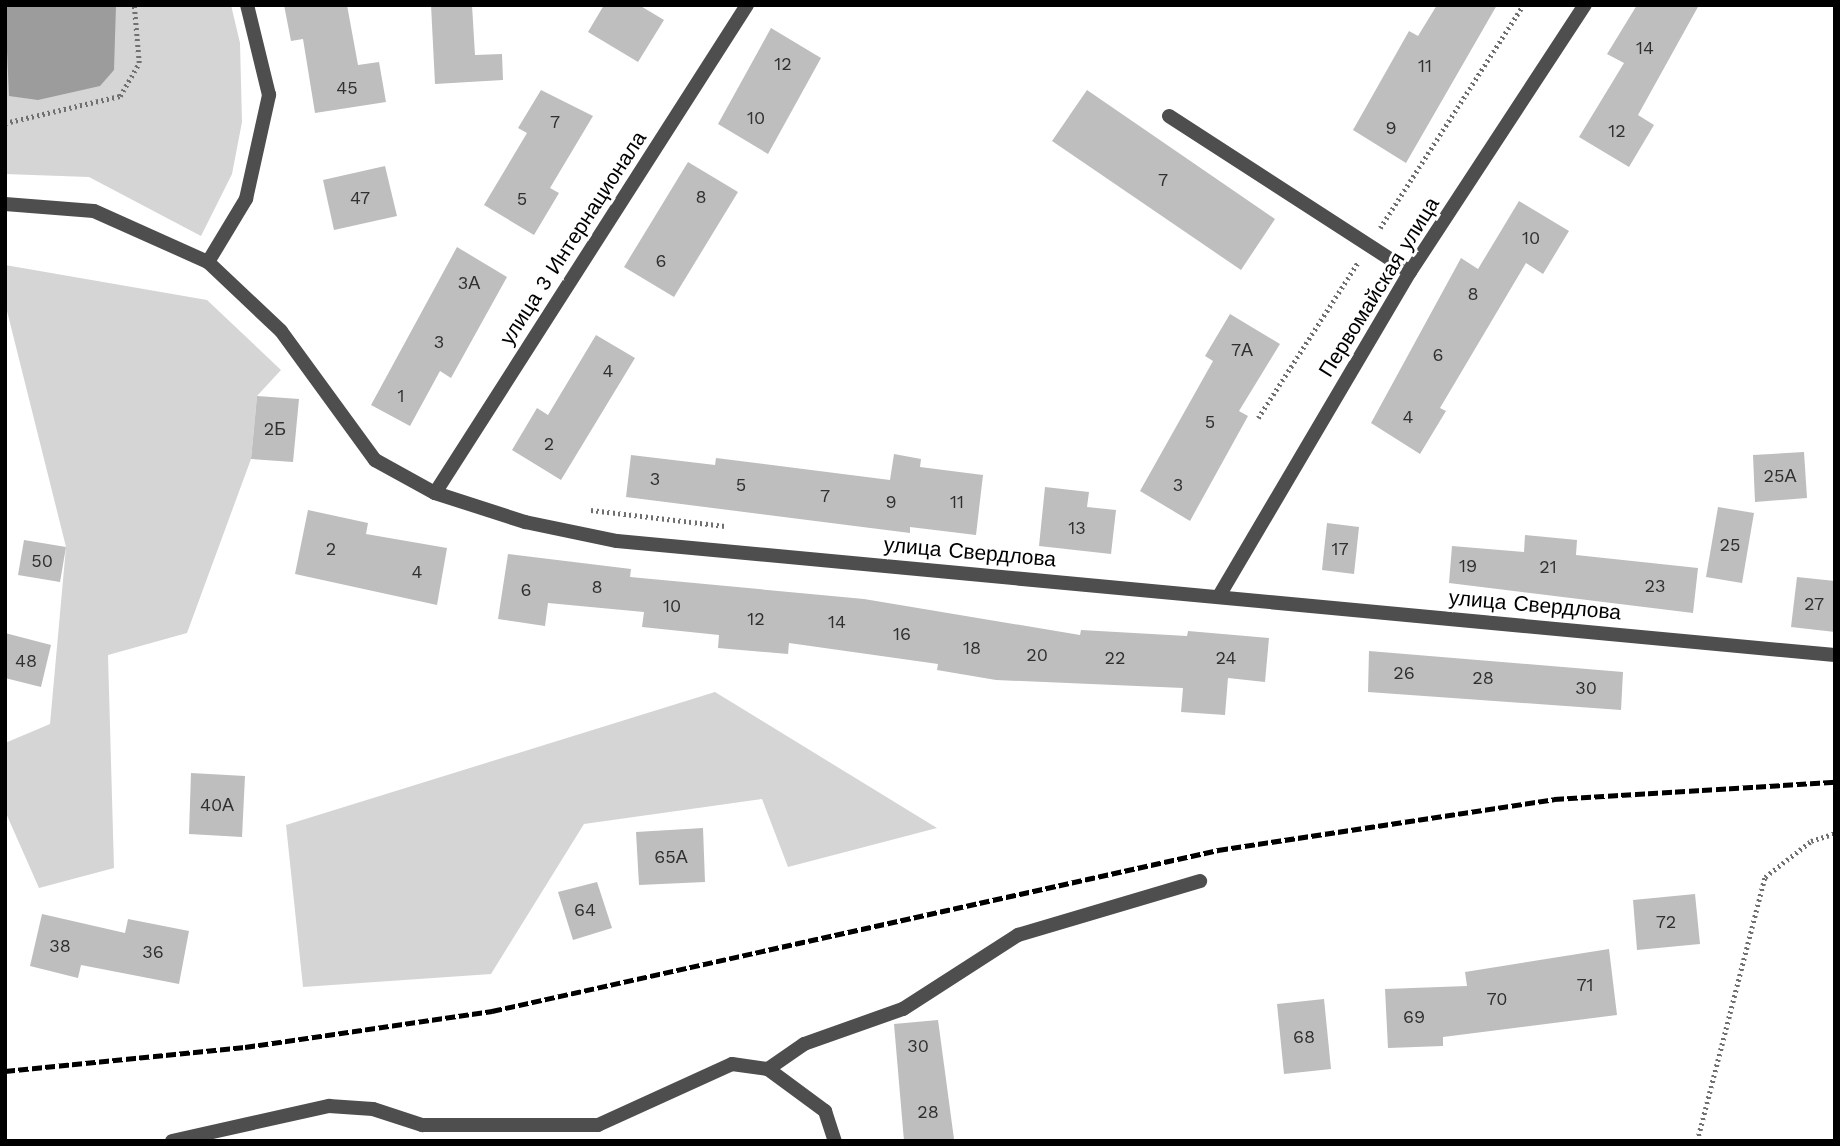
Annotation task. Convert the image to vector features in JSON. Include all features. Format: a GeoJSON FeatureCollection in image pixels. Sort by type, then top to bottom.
{"type":"FeatureCollection","features":[{"type":"Feature","properties":{"kind":"street"},"geometry":{"type":"LineString","coordinates":[[208,262],[246,198],[269,95],[247,5]]}},
{"type":"Feature","properties":{"kind":"street","name":"улица 3 Интернационала"},"geometry":{"type":"LineString","coordinates":[[435,493],[747,5]]}},
{"type":"Feature","properties":{"kind":"street","name":"Первомайская улица"},"geometry":{"type":"LineString","coordinates":[[1219,597],[1410,272],[1585,5]]}},
{"type":"Feature","properties":{"kind":"street"},"geometry":{"type":"LineString","coordinates":[[1169,116],[1410,272]]}},
{"type":"Feature","properties":{"kind":"street","name":"улица Свердлова"},"geometry":{"type":"LineString","coordinates":[[5,204],[94,211],[208,262],[281,331],[374,460],[435,493],[525,522],[617,541],[1835,655]]}},
{"type":"Feature","properties":{"kind":"street"},"geometry":{"type":"LineString","coordinates":[[768,1069],[804,1044],[903,1009],[1018,936],[1200,881]]}},
{"type":"Feature","properties":{"kind":"street"},"geometry":{"type":"LineString","coordinates":[[172,1141],[329,1106],[373,1109],[422,1125],[598,1125],[646,1108],[702,1072],[732,1063],[768,1069],[825,1111],[835,1141]]}},
{"type":"Feature","properties":{"kind":"path"},"geometry":{"type":"LineString","coordinates":[[5,123],[120,96],[139,63],[134,5]]}},
{"type":"Feature","properties":{"kind":"path"},"geometry":{"type":"LineString","coordinates":[[1258,418],[1522,5]]}},
{"type":"Feature","properties":{"kind":"path"},"geometry":{"type":"LineString","coordinates":[[1697,1141],[1765,877],[1811,841],[1835,833]]}},
{"type":"Feature","properties":{"kind":"shaded area"},"geometry":{"type":"Polygon","coordinates":[[[5,5],[231,5],[240,43],[242,122],[232,174],[201,236],[89,177],[5,174],[5,5]]]}},
{"type":"Feature","properties":{"kind":"shaded area"},"geometry":{"type":"Polygon","coordinates":[[[5,5],[116,5],[114,70],[100,86],[38,100],[9,96],[5,5]]]}},
{"type":"Feature","properties":{"kind":"shaded area"},"geometry":{"type":"Polygon","coordinates":[[[5,265],[207,300],[281,370],[257,396],[251,459],[187,633],[108,655],[114,868],[39,888],[5,811],[5,743],[50,724],[66,547],[5,303],[5,265]]]}},
{"type":"Feature","properties":{"kind":"shaded area"},"geometry":{"type":"Polygon","coordinates":[[[715,692],[937,828],[788,867],[762,799],[584,824],[491,974],[303,987],[286,825],[715,692]]]}},
{"type":"Feature","properties":{"kind":"building"},"geometry":{"type":"Polygon","coordinates":[[[284,5],[347,5],[358,65],[379,62],[386,102],[315,113],[303,39],[291,41],[284,5]]]}},
{"type":"Feature","properties":{"kind":"building"},"geometry":{"type":"Polygon","coordinates":[[[431,5],[472,5],[475,55],[502,54],[503,80],[435,84],[431,5]]]}},
{"type":"Feature","properties":{"kind":"building"},"geometry":{"type":"Polygon","coordinates":[[[604,5],[639,5],[664,20],[638,62],[588,32],[604,5]]]}},
{"type":"Feature","properties":{"kind":"building"},"geometry":{"type":"Polygon","coordinates":[[[1437,5],[1497,5],[1406,163],[1353,130],[1409,31],[1418,36],[1437,5]]]}},
{"type":"Feature","properties":{"kind":"building"},"geometry":{"type":"Polygon","coordinates":[[[1637,5],[1699,5],[1638,115],[1654,125],[1629,167],[1579,137],[1624,63],[1607,54],[1637,5]]]}},
{"type":"Feature","properties":{"kind":"building"},"geometry":{"type":"Polygon","coordinates":[[[771,28],[821,58],[768,154],[718,124],[771,28]]]}},
{"type":"Feature","properties":{"kind":"building"},"geometry":{"type":"Polygon","coordinates":[[[541,90],[593,116],[550,188],[559,193],[534,235],[484,205],[527,133],[518,128],[541,90]]]}},
{"type":"Feature","properties":{"kind":"building"},"geometry":{"type":"Polygon","coordinates":[[[1087,90],[1275,219],[1241,270],[1052,141],[1087,90]]]}},
{"type":"Feature","properties":{"kind":"building"},"geometry":{"type":"Polygon","coordinates":[[[688,162],[738,192],[674,297],[624,267],[688,162]]]}},
{"type":"Feature","properties":{"kind":"building"},"geometry":{"type":"Polygon","coordinates":[[[385,166],[397,216],[334,230],[323,180],[385,166]]]}},
{"type":"Feature","properties":{"kind":"building"},"geometry":{"type":"Polygon","coordinates":[[[1519,201],[1569,231],[1543,274],[1526,263],[1440,408],[1446,411],[1420,454],[1371,423],[1461,258],[1478,269],[1519,201]]]}},
{"type":"Feature","properties":{"kind":"building"},"geometry":{"type":"Polygon","coordinates":[[[457,247],[507,277],[451,378],[440,371],[410,426],[371,405],[457,247]]]}},
{"type":"Feature","properties":{"kind":"building"},"geometry":{"type":"Polygon","coordinates":[[[1230,314],[1280,344],[1239,411],[1248,416],[1190,521],[1140,491],[1213,361],[1205,356],[1230,314]]]}},
{"type":"Feature","properties":{"kind":"building"},"geometry":{"type":"Polygon","coordinates":[[[596,335],[635,358],[561,480],[512,450],[537,408],[548,415],[596,335]]]}},
{"type":"Feature","properties":{"kind":"building"},"geometry":{"type":"Polygon","coordinates":[[[257,396],[299,399],[293,462],[251,459],[257,396]]]}},
{"type":"Feature","properties":{"kind":"building"},"geometry":{"type":"Polygon","coordinates":[[[1804,452],[1807,498],[1755,502],[1753,455],[1804,452]]]}},
{"type":"Feature","properties":{"kind":"building"},"geometry":{"type":"Polygon","coordinates":[[[894,454],[921,459],[920,467],[983,475],[976,535],[910,527],[910,533],[626,497],[631,455],[715,465],[716,458],[890,480],[894,454]]]}},
{"type":"Feature","properties":{"kind":"building"},"geometry":{"type":"Polygon","coordinates":[[[1045,487],[1089,492],[1087,507],[1116,510],[1111,554],[1039,546],[1045,487]]]}},
{"type":"Feature","properties":{"kind":"building"},"geometry":{"type":"Polygon","coordinates":[[[1718,507],[1754,513],[1742,583],[1706,577],[1718,507]]]}},
{"type":"Feature","properties":{"kind":"building"},"geometry":{"type":"Polygon","coordinates":[[[308,510],[368,523],[366,534],[447,548],[437,605],[295,574],[308,510]]]}},
{"type":"Feature","properties":{"kind":"building"},"geometry":{"type":"Polygon","coordinates":[[[1327,523],[1359,527],[1354,574],[1322,570],[1327,523]]]}},
{"type":"Feature","properties":{"kind":"building"},"geometry":{"type":"Polygon","coordinates":[[[1525,535],[1577,540],[1576,555],[1698,568],[1693,613],[1449,583],[1452,546],[1524,552],[1525,535]]]}},
{"type":"Feature","properties":{"kind":"building"},"geometry":{"type":"Polygon","coordinates":[[[24,540],[66,547],[60,582],[18,575],[24,540]]]}},
{"type":"Feature","properties":{"kind":"building"},"geometry":{"type":"Polygon","coordinates":[[[508,554],[631,569],[630,577],[864,599],[1080,635],[1081,630],[1187,636],[1188,631],[1269,638],[1265,682],[1228,678],[1225,715],[1181,712],[1183,688],[996,680],[937,670],[938,664],[789,643],[788,654],[718,648],[719,635],[642,627],[644,612],[548,603],[545,626],[498,619],[508,554]]]}},
{"type":"Feature","properties":{"kind":"building"},"geometry":{"type":"Polygon","coordinates":[[[1797,577],[1835,581],[1835,632],[1791,627],[1797,577]]]}},
{"type":"Feature","properties":{"kind":"building"},"geometry":{"type":"Polygon","coordinates":[[[5,633],[51,645],[41,687],[5,678],[5,633]]]}},
{"type":"Feature","properties":{"kind":"building"},"geometry":{"type":"Polygon","coordinates":[[[1369,651],[1623,672],[1621,710],[1368,692],[1369,651]]]}},
{"type":"Feature","properties":{"kind":"building"},"geometry":{"type":"Polygon","coordinates":[[[191,773],[245,776],[242,837],[189,834],[191,773]]]}},
{"type":"Feature","properties":{"kind":"building"},"geometry":{"type":"Polygon","coordinates":[[[703,828],[705,882],[639,885],[636,832],[703,828]]]}},
{"type":"Feature","properties":{"kind":"building"},"geometry":{"type":"Polygon","coordinates":[[[597,882],[612,928],[573,940],[558,892],[597,882]]]}},
{"type":"Feature","properties":{"kind":"building"},"geometry":{"type":"Polygon","coordinates":[[[1695,894],[1700,944],[1637,950],[1633,900],[1695,894]]]}},
{"type":"Feature","properties":{"kind":"building"},"geometry":{"type":"Polygon","coordinates":[[[42,914],[125,933],[128,919],[189,931],[179,984],[81,965],[78,978],[30,966],[42,914]]]}},
{"type":"Feature","properties":{"kind":"building"},"geometry":{"type":"Polygon","coordinates":[[[1609,949],[1617,1015],[1443,1037],[1443,1046],[1388,1048],[1385,989],[1467,986],[1465,972],[1609,949]]]}},
{"type":"Feature","properties":{"kind":"building"},"geometry":{"type":"Polygon","coordinates":[[[1324,999],[1331,1069],[1284,1074],[1277,1004],[1324,999]]]}},
{"type":"Feature","properties":{"kind":"building"},"geometry":{"type":"Polygon","coordinates":[[[938,1020],[954,1139],[904,1141],[894,1024],[938,1020]]]}},
{"type":"Feature","properties":{"kind":"railway"},"geometry":{"type":"LineString","coordinates":[[5,1071],[245,1047],[492,1011],[1218,850],[1554,799],[1835,782]]}}]}
